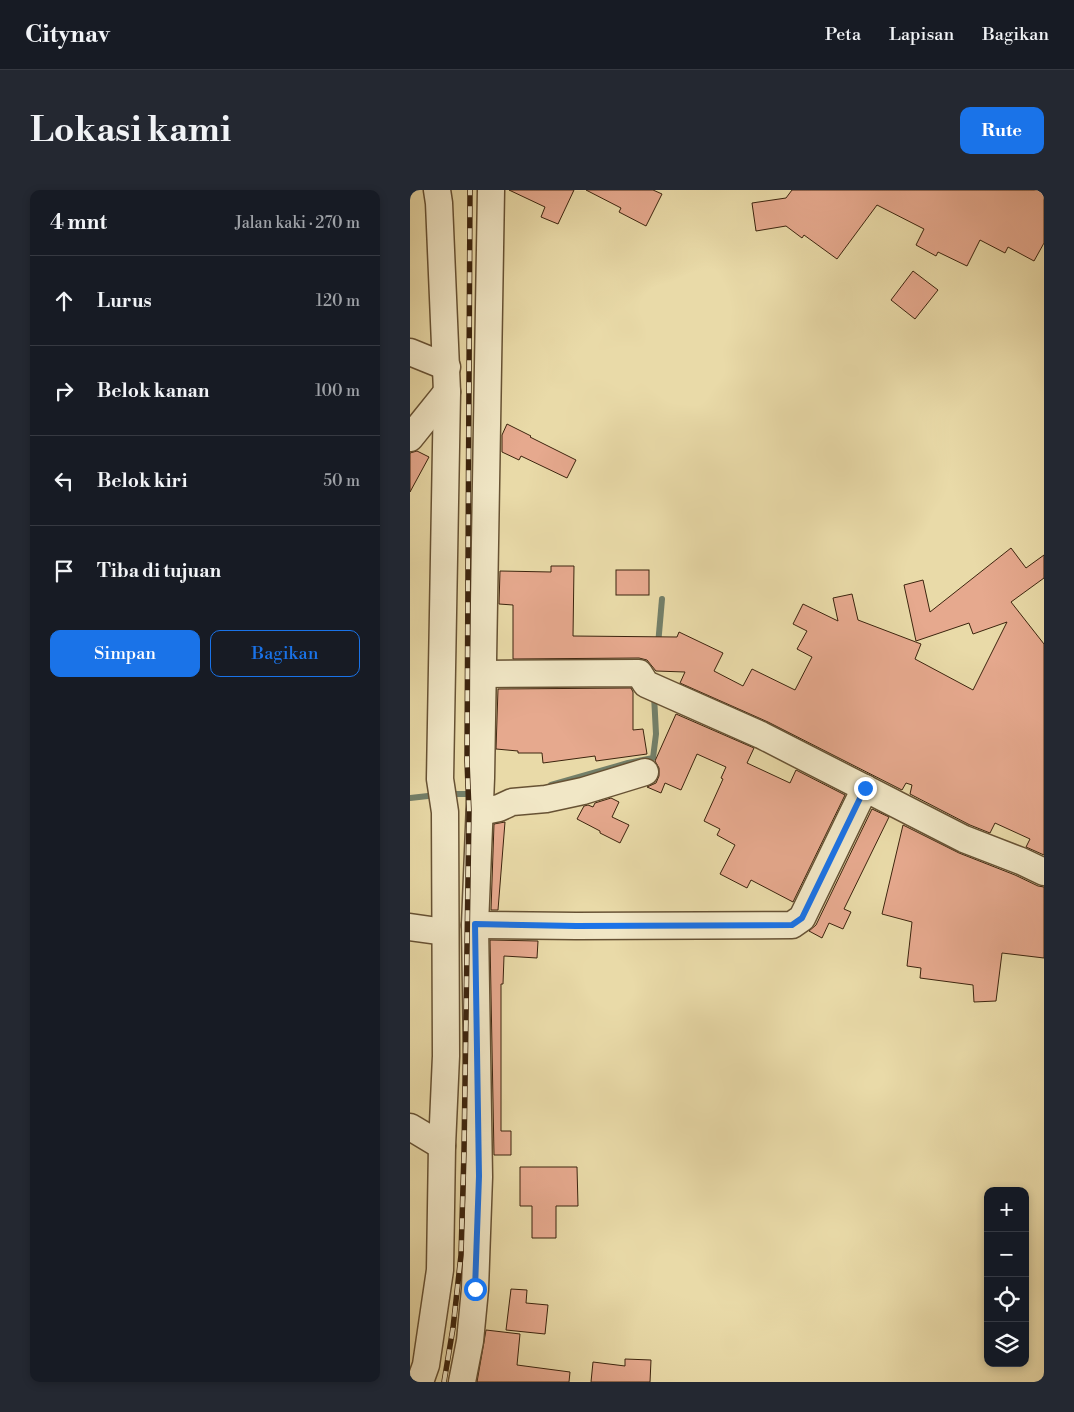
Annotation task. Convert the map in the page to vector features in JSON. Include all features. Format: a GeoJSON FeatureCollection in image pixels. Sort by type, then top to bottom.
{"type":"FeatureCollection","features":[{"type":"Feature","properties":{"kind":"street"},"geometry":{"type":"LineString","coordinates":[[420,1382],[426,1365],[440,1270],[446,1056],[445,812],[440,779],[447,380],[437,190]]}},
{"type":"Feature","properties":{"kind":"street"},"geometry":{"type":"LineString","coordinates":[[462,1382],[470,1341],[475,1289],[478,1195],[475,924],[480,797],[491,190]]}},
{"type":"Feature","properties":{"kind":"street"},"geometry":{"type":"LineString","coordinates":[[410,352],[447,380]]}},
{"type":"Feature","properties":{"kind":"street"},"geometry":{"type":"LineString","coordinates":[[410,438],[447,380]]}},
{"type":"Feature","properties":{"kind":"street"},"geometry":{"type":"LineString","coordinates":[[482,674],[639,673],[646,684],[761,735],[964,839],[1044,872]]}},
{"type":"Feature","properties":{"kind":"street"},"geometry":{"type":"LineString","coordinates":[[480,797],[499,808],[512,802],[582,791],[645,772]]}},
{"type":"Feature","properties":{"kind":"street"},"geometry":{"type":"LineString","coordinates":[[475,924],[576,926],[792,925],[802,918],[865,788]]}},
{"type":"Feature","properties":{"kind":"street"},"geometry":{"type":"LineString","coordinates":[[410,926],[445,932]]}},
{"type":"Feature","properties":{"kind":"street"},"geometry":{"type":"LineString","coordinates":[[410,1127],[442,1146]]}},
{"type":"Feature","properties":{"kind":"building"},"geometry":{"type":"Polygon","coordinates":[[[509,190],[574,190],[558,224],[541,217],[545,207],[509,190]]]}},
{"type":"Feature","properties":{"kind":"building"},"geometry":{"type":"Polygon","coordinates":[[[586,190],[653,190],[662,194],[646,226],[619,212],[621,208],[586,190]]]}},
{"type":"Feature","properties":{"kind":"building"},"geometry":{"type":"Polygon","coordinates":[[[792,190],[1044,190],[1044,243],[1034,261],[1008,247],[1005,253],[980,240],[967,266],[938,252],[936,256],[916,245],[924,229],[877,205],[837,259],[804,235],[802,238],[786,226],[756,231],[752,203],[786,198],[792,190]]]}},
{"type":"Feature","properties":{"kind":"building"},"geometry":{"type":"Polygon","coordinates":[[[913,271],[938,290],[915,319],[891,300],[913,271]]]}},
{"type":"Feature","properties":{"kind":"building"},"geometry":{"type":"Polygon","coordinates":[[[507,424],[576,460],[567,478],[521,456],[519,460],[502,452],[502,435],[507,424]]]}},
{"type":"Feature","properties":{"kind":"building"},"geometry":{"type":"Polygon","coordinates":[[[417,451],[429,457],[410,492],[410,453],[417,451]]]}},
{"type":"Feature","properties":{"kind":"building"},"geometry":{"type":"Polygon","coordinates":[[[1011,548],[1026,568],[1044,555],[1044,578],[1011,602],[1044,644],[1044,855],[1026,847],[1030,839],[995,823],[990,833],[970,825],[910,794],[912,785],[906,783],[902,790],[768,722],[680,683],[685,672],[656,671],[647,660],[639,658],[513,659],[513,605],[499,604],[500,571],[551,572],[551,566],[574,566],[573,636],[677,637],[679,632],[723,653],[714,671],[743,686],[752,669],[795,690],[812,657],[797,649],[807,631],[793,624],[803,604],[838,621],[833,598],[852,594],[858,620],[921,644],[915,659],[973,690],[1007,622],[973,634],[969,623],[916,641],[904,585],[923,580],[930,612],[1011,548]]]}},
{"type":"Feature","properties":{"kind":"building"},"geometry":{"type":"Polygon","coordinates":[[[616,570],[649,570],[649,595],[616,595],[616,570]]]}},
{"type":"Feature","properties":{"kind":"building"},"geometry":{"type":"Polygon","coordinates":[[[631,688],[633,692],[633,730],[643,729],[647,754],[596,761],[595,756],[543,763],[542,753],[518,753],[518,751],[496,749],[498,689],[631,688]]]}},
{"type":"Feature","properties":{"kind":"building"},"geometry":{"type":"Polygon","coordinates":[[[676,714],[754,748],[747,763],[790,783],[796,770],[845,795],[793,902],[751,880],[747,888],[720,874],[735,845],[717,835],[720,829],[704,821],[723,779],[721,778],[726,767],[697,754],[681,790],[665,783],[661,793],[647,787],[656,783],[659,776],[659,768],[655,761],[676,714]]]}},
{"type":"Feature","properties":{"kind":"building"},"geometry":{"type":"Polygon","coordinates":[[[611,798],[619,802],[612,817],[629,825],[620,843],[577,819],[584,806],[593,807],[595,803],[611,798]]]}},
{"type":"Feature","properties":{"kind":"building"},"geometry":{"type":"Polygon","coordinates":[[[872,809],[889,817],[844,909],[851,912],[843,929],[829,923],[822,938],[809,931],[816,925],[872,809]]]}},
{"type":"Feature","properties":{"kind":"building"},"geometry":{"type":"Polygon","coordinates":[[[505,822],[498,910],[491,910],[494,824],[505,822]]]}},
{"type":"Feature","properties":{"kind":"building"},"geometry":{"type":"Polygon","coordinates":[[[903,825],[959,853],[1044,887],[1044,958],[1002,953],[996,1001],[974,1002],[973,985],[920,978],[921,968],[907,966],[912,922],[882,914],[903,825]]]}},
{"type":"Feature","properties":{"kind":"building"},"geometry":{"type":"Polygon","coordinates":[[[490,940],[538,941],[537,958],[504,956],[503,984],[501,984],[501,1131],[511,1131],[511,1155],[494,1155],[490,940]]]}},
{"type":"Feature","properties":{"kind":"building"},"geometry":{"type":"Polygon","coordinates":[[[520,1167],[577,1167],[578,1206],[556,1206],[556,1238],[532,1238],[532,1206],[520,1206],[520,1167]]]}},
{"type":"Feature","properties":{"kind":"building"},"geometry":{"type":"Polygon","coordinates":[[[511,1289],[527,1290],[526,1303],[548,1305],[545,1334],[506,1330],[511,1289]]]}},
{"type":"Feature","properties":{"kind":"building"},"geometry":{"type":"Polygon","coordinates":[[[486,1330],[520,1334],[517,1365],[570,1372],[569,1382],[477,1382],[486,1330]]]}},
{"type":"Feature","properties":{"kind":"building"},"geometry":{"type":"Polygon","coordinates":[[[625,1359],[651,1360],[650,1382],[591,1382],[593,1362],[625,1366],[625,1359]]]}},
{"type":"Feature","properties":{"kind":"waterway"},"geometry":{"type":"LineString","coordinates":[[658,645],[662,599]]}},
{"type":"Feature","properties":{"kind":"waterway"},"geometry":{"type":"LineString","coordinates":[[551,785],[628,763],[653,758],[656,734],[654,695]]}},
{"type":"Feature","properties":{"kind":"waterway"},"geometry":{"type":"LineString","coordinates":[[449,794],[474,794]]}},
{"type":"Feature","properties":{"kind":"waterway"},"geometry":{"type":"LineString","coordinates":[[410,798],[437,795]]}},
{"type":"Feature","properties":{"kind":"railway"},"geometry":{"type":"LineString","coordinates":[[444,1382],[453,1328],[461,1255],[464,1152],[469,811],[467,761],[470,190]]}},
{"type":"Feature","properties":{"kind":"route"},"geometry":{"type":"LineString","coordinates":[[475,1289],[479,1176],[475,924],[576,926],[792,925],[802,918],[865,788]]}}]}
